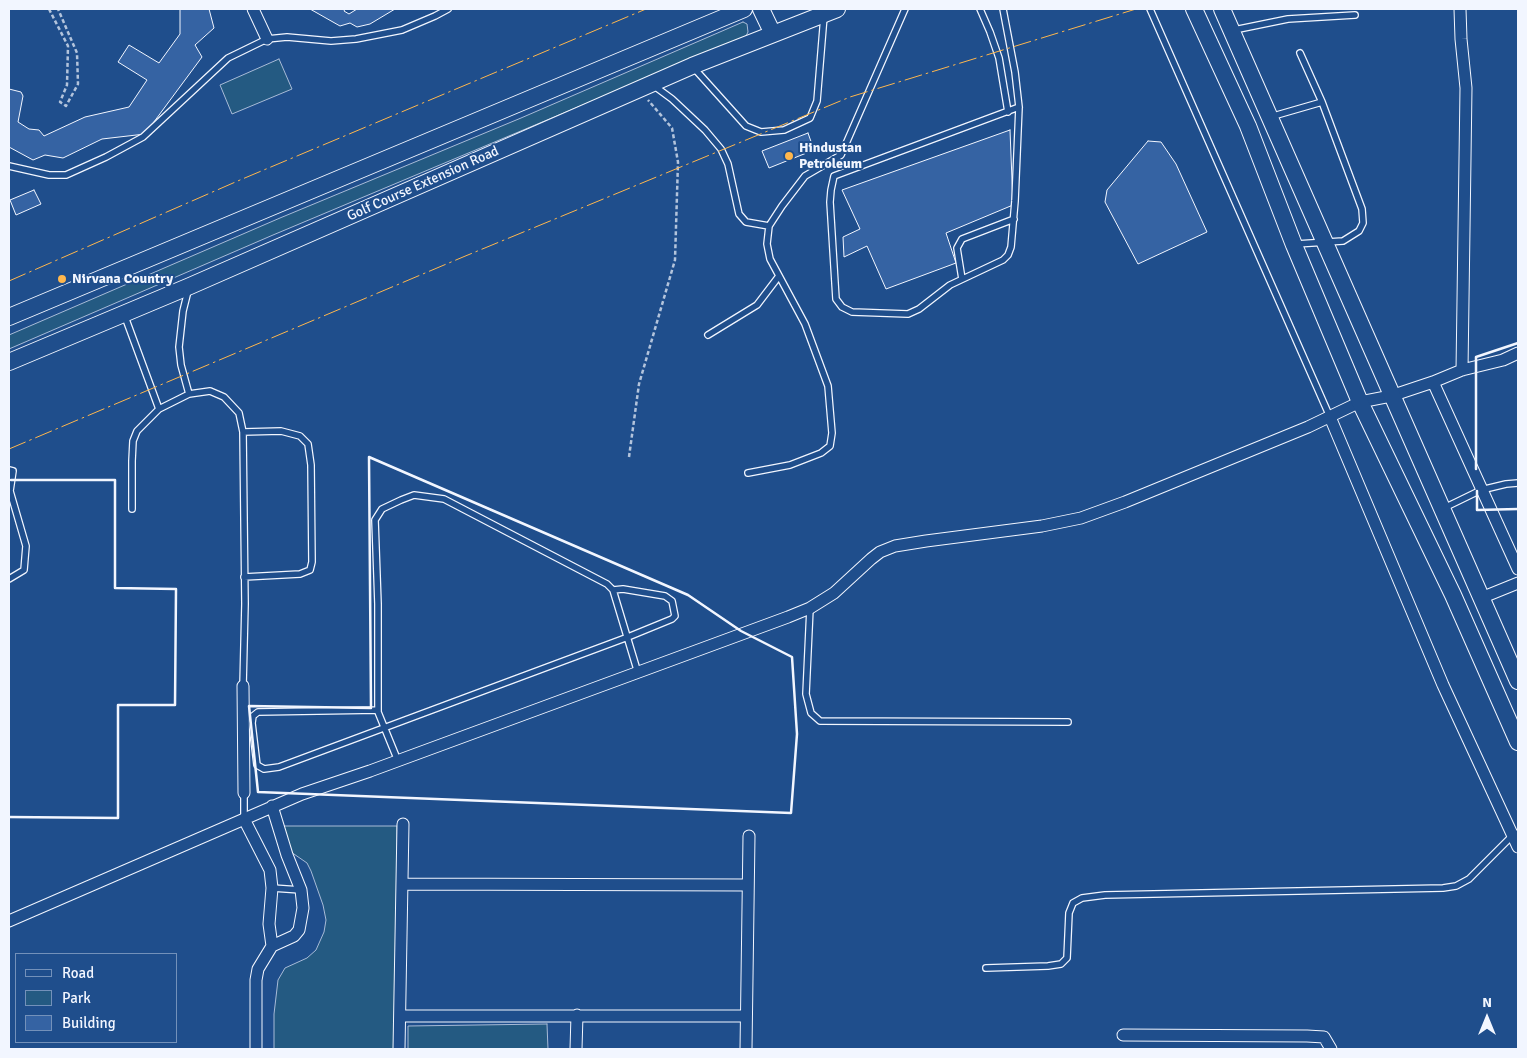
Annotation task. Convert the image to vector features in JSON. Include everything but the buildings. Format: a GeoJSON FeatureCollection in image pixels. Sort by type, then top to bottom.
{"type":"FeatureCollection","features":[{"type":"Feature","properties":{"kind":"main road"},"geometry":{"type":"LineString","coordinates":[[9,317],[744,9]]}},
{"type":"Feature","properties":{"kind":"main road"},"geometry":{"type":"LineString","coordinates":[[761,9],[773,34]]}},
{"type":"Feature","properties":{"kind":"main road"},"geometry":{"type":"LineString","coordinates":[[1194,9],[1248,126],[1294,245],[1360,402],[1453,595],[1518,742]]}},
{"type":"Feature","properties":{"kind":"main road"},"geometry":{"type":"LineString","coordinates":[[1222,9],[1318,223],[1323,241],[1518,682]]}},
{"type":"Feature","properties":{"kind":"main road","name":"Golf Course Extension Road"},"geometry":{"type":"LineString","coordinates":[[9,362],[190,286],[645,86],[831,11]]}},
{"type":"Feature","properties":{"kind":"street"},"geometry":{"type":"LineString","coordinates":[[253,9],[267,39]]}},
{"type":"Feature","properties":{"kind":"street"},"geometry":{"type":"LineString","coordinates":[[1460,9],[1466,88],[1462,370]]}},
{"type":"Feature","properties":{"kind":"street"},"geometry":{"type":"LineString","coordinates":[[9,921],[205,837],[272,806],[762,628],[810,608],[834,593],[880,552],[895,546],[926,540],[1042,526],[1081,518],[1132,499],[1330,417],[1360,402],[1391,396],[1462,370],[1503,360],[1518,353]]}},
{"type":"Feature","properties":{"kind":"street"},"geometry":{"type":"LineString","coordinates":[[1433,382],[1518,569]]}},
{"type":"Feature","properties":{"kind":"street"},"geometry":{"type":"LineString","coordinates":[[1330,417],[1443,686],[1516,834],[1518,847]]}},
{"type":"Feature","properties":{"kind":"street"},"geometry":{"type":"LineString","coordinates":[[1481,598],[1518,583]]}},
{"type":"Feature","properties":{"kind":"street"},"geometry":{"type":"LineString","coordinates":[[243,686],[244,793]]}},
{"type":"Feature","properties":{"kind":"street"},"geometry":{"type":"LineString","coordinates":[[256,1049],[256,980],[258,969],[272,946],[294,936],[299,930],[303,908],[301,890],[272,806]]}},
{"type":"Feature","properties":{"kind":"street"},"geometry":{"type":"LineString","coordinates":[[244,819],[270,870],[272,888],[269,924],[272,946]]}},
{"type":"Feature","properties":{"kind":"street"},"geometry":{"type":"LineString","coordinates":[[399,1049],[403,824]]}},
{"type":"Feature","properties":{"kind":"street"},"geometry":{"type":"LineString","coordinates":[[746,1049],[749,836]]}},
{"type":"Feature","properties":{"kind":"street"},"geometry":{"type":"LineString","coordinates":[[403,884],[748,885]]}},
{"type":"Feature","properties":{"kind":"street"},"geometry":{"type":"LineString","coordinates":[[576,1049],[577,1015]]}},
{"type":"Feature","properties":{"kind":"street"},"geometry":{"type":"LineString","coordinates":[[400,1016],[746,1016]]}},
{"type":"Feature","properties":{"kind":"street"},"geometry":{"type":"LineString","coordinates":[[1123,1035],[1324,1037],[1331,1049]]}},
{"type":"Feature","properties":{"kind":"lane"},"geometry":{"type":"LineString","coordinates":[[9,166],[50,175],[66,175],[106,157],[143,137],[228,58],[267,39],[287,37],[330,41],[356,39],[402,30],[448,9]]}},
{"type":"Feature","properties":{"kind":"lane"},"geometry":{"type":"LineString","coordinates":[[748,473],[790,465],[821,453],[830,446],[832,433],[828,386],[805,324],[770,259],[767,244],[769,226],[805,176],[841,155],[905,9]]}},
{"type":"Feature","properties":{"kind":"lane"},"geometry":{"type":"LineString","coordinates":[[980,9],[999,58],[1008,112]]}},
{"type":"Feature","properties":{"kind":"lane"},"geometry":{"type":"LineString","coordinates":[[1003,9],[1015,72],[1019,107],[1011,248],[1003,260],[950,285],[919,310],[908,314],[852,312],[842,307],[836,299],[830,202],[834,176],[1019,107]]}},
{"type":"Feature","properties":{"kind":"lane"},"geometry":{"type":"LineString","coordinates":[[1150,9],[1330,417]]}},
{"type":"Feature","properties":{"kind":"lane"},"geometry":{"type":"LineString","coordinates":[[692,66],[746,126],[760,132],[784,130],[810,118],[817,101],[831,11]]}},
{"type":"Feature","properties":{"kind":"lane"},"geometry":{"type":"LineString","coordinates":[[1232,31],[1288,19],[1355,15]]}},
{"type":"Feature","properties":{"kind":"lane"},"geometry":{"type":"LineString","coordinates":[[1294,245],[1343,240],[1359,231],[1364,223],[1362,209],[1322,102],[1300,53]]}},
{"type":"Feature","properties":{"kind":"lane"},"geometry":{"type":"LineString","coordinates":[[645,86],[685,112],[705,130],[721,149],[728,164],[739,214],[746,222],[769,226]]}},
{"type":"Feature","properties":{"kind":"lane"},"geometry":{"type":"LineString","coordinates":[[1270,117],[1322,102]]}},
{"type":"Feature","properties":{"kind":"lane"},"geometry":{"type":"LineString","coordinates":[[962,279],[957,248],[962,239],[1014,219]]}},
{"type":"Feature","properties":{"kind":"lane"},"geometry":{"type":"LineString","coordinates":[[708,335],[757,305],[779,276]]}},
{"type":"Feature","properties":{"kind":"lane"},"geometry":{"type":"LineString","coordinates":[[189,394],[181,365],[179,348],[183,311],[190,286]]}},
{"type":"Feature","properties":{"kind":"lane"},"geometry":{"type":"LineString","coordinates":[[124,314],[159,409]]}},
{"type":"Feature","properties":{"kind":"lane"},"geometry":{"type":"LineString","coordinates":[[132,509],[134,441],[137,431],[159,409],[189,394],[210,391],[224,398],[239,413],[243,432],[243,686]]}},
{"type":"Feature","properties":{"kind":"lane"},"geometry":{"type":"LineString","coordinates":[[243,432],[281,431],[300,436],[308,444],[312,474],[312,562],[310,570],[300,574],[244,577]]}},
{"type":"Feature","properties":{"kind":"lane"},"geometry":{"type":"LineString","coordinates":[[9,470],[12,471],[10,491],[26,546],[24,570],[9,579]]}},
{"type":"Feature","properties":{"kind":"lane"},"geometry":{"type":"LineString","coordinates":[[1442,509],[1481,490],[1506,484],[1518,484]]}},
{"type":"Feature","properties":{"kind":"lane"},"geometry":{"type":"LineString","coordinates":[[398,761],[378,710],[378,604],[375,520],[382,509],[414,495],[444,499],[607,584],[613,590],[638,673]]}},
{"type":"Feature","properties":{"kind":"lane"},"geometry":{"type":"LineString","coordinates":[[378,710],[258,712],[253,716],[252,723],[257,765],[264,769],[279,767],[628,637],[676,616],[672,601],[664,596],[624,589],[613,590]]}},
{"type":"Feature","properties":{"kind":"lane"},"geometry":{"type":"LineString","coordinates":[[810,608],[806,694],[811,713],[820,721],[1068,722]]}},
{"type":"Feature","properties":{"kind":"lane"},"geometry":{"type":"LineString","coordinates":[[244,793],[244,819]]}},
{"type":"Feature","properties":{"kind":"lane"},"geometry":{"type":"LineString","coordinates":[[986,968],[1061,964],[1067,958],[1069,913],[1073,903],[1082,898],[1104,895],[1443,888],[1456,886],[1469,878],[1516,834]]}},
{"type":"Feature","properties":{"kind":"lane"},"geometry":{"type":"LineString","coordinates":[[272,888],[301,890]]}},
{"type":"Feature","properties":{"kind":"path"},"geometry":{"type":"LineString","coordinates":[[49,9],[68,46],[67,85],[60,102],[66,106],[78,84],[77,53],[58,9]]}},
{"type":"Feature","properties":{"kind":"path"},"geometry":{"type":"LineString","coordinates":[[629,457],[639,384],[674,260],[678,162],[672,128],[645,86]]}},
{"type":"Feature","properties":{"kind":"green space"},"geometry":{"type":"Polygon","coordinates":[[[743,22],[747,24],[748,32],[746,36],[740,39],[273,235],[9,349],[9,335],[743,22]]]}},
{"type":"Feature","properties":{"kind":"green space"},"geometry":{"type":"Polygon","coordinates":[[[279,59],[292,89],[232,114],[220,85],[279,59]]]}},
{"type":"Feature","properties":{"kind":"green space"},"geometry":{"type":"Polygon","coordinates":[[[284,826],[397,826],[398,1049],[274,1049],[274,1014],[278,980],[285,968],[307,958],[316,950],[324,932],[326,920],[323,905],[311,871],[307,863],[291,852],[284,826]]]}},
{"type":"Feature","properties":{"kind":"green space"},"geometry":{"type":"Polygon","coordinates":[[[547,1024],[548,1049],[408,1049],[408,1026],[547,1024]]]}},
{"type":"Feature","properties":{"kind":"wall"},"geometry":{"type":"LineString","coordinates":[[1476,469],[1476,357],[1518,343]]}},
{"type":"Feature","properties":{"kind":"wall"},"geometry":{"type":"LineString","coordinates":[[369,457],[688,595],[741,631],[792,657],[797,734],[791,813],[258,792],[249,706],[371,708],[369,457]]}},
{"type":"Feature","properties":{"kind":"wall"},"geometry":{"type":"LineString","coordinates":[[9,817],[118,818],[118,705],[175,705],[176,589],[115,588],[115,480],[11,480]]}},
{"type":"Feature","properties":{"kind":"wall"},"geometry":{"type":"LineString","coordinates":[[1477,491],[1477,510],[1518,509]]}},
{"type":"Feature","properties":{"kind":"power"},"geometry":{"type":"LineString","coordinates":[[9,281],[240,180],[646,9]]}},
{"type":"Feature","properties":{"kind":"power"},"geometry":{"type":"LineString","coordinates":[[9,449],[463,257],[850,97],[1136,9]]}},
{"type":"Feature","properties":{"kind":"place","name":"Hindustan Petroleum"},"geometry":{"type":"Point","coordinates":[789,156]}},
{"type":"Feature","properties":{"kind":"place","name":"Nirvana Country"},"geometry":{"type":"Point","coordinates":[62,279]}}]}
